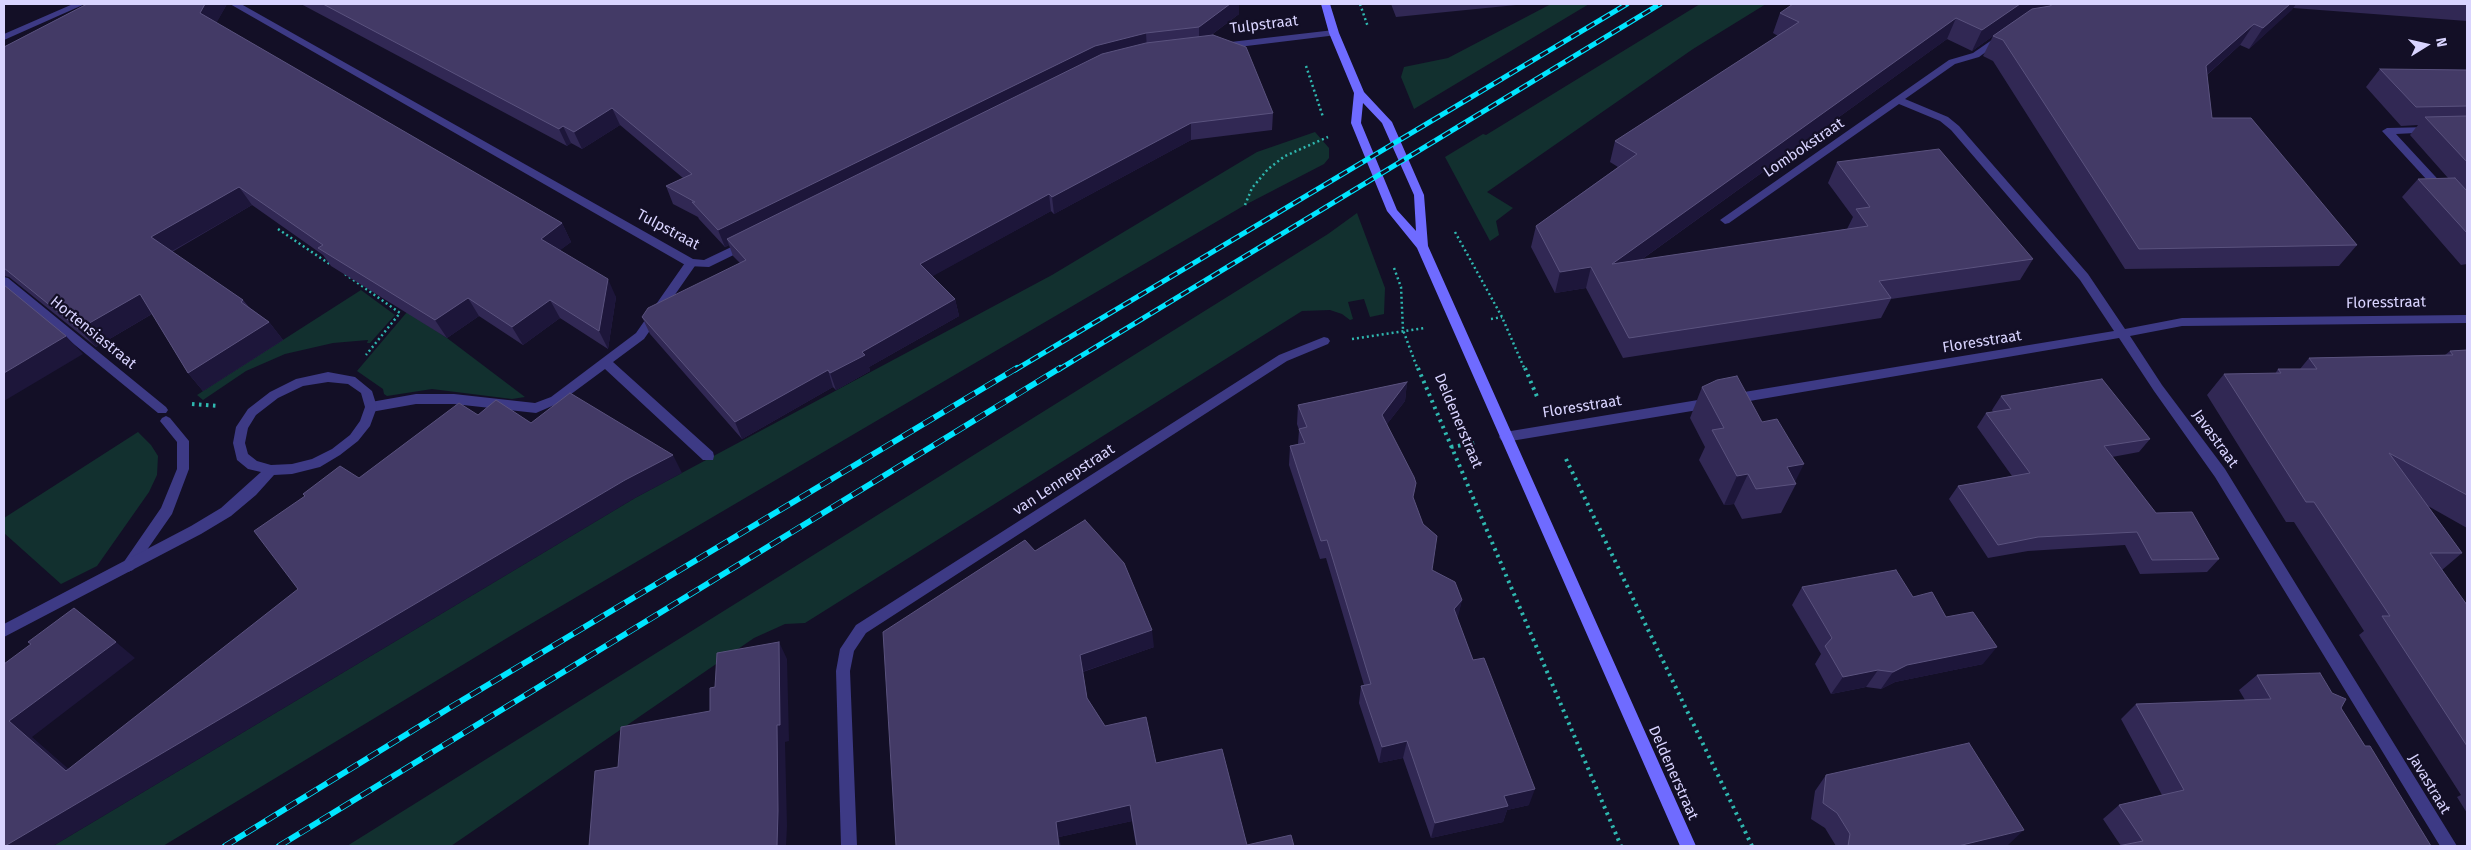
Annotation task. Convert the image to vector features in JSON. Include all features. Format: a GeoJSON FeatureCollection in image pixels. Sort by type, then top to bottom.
{"type":"FeatureCollection","features":[{"type":"Feature","properties":{"kind":"main road","name":"Deldenerstraat"},"geometry":{"type":"LineString","coordinates":[[1326,4],[1334,33],[1360,93],[1387,122],[1419,195],[1422,246]]}},
{"type":"Feature","properties":{"kind":"main road","name":"Deldenerstraat"},"geometry":{"type":"LineString","coordinates":[[1360,93],[1356,124],[1388,202],[1392,211],[1422,246],[1505,437],[1688,846]]}},
{"type":"Feature","properties":{"kind":"street"},"geometry":{"type":"LineString","coordinates":[[4,37],[80,4]]}},
{"type":"Feature","properties":{"kind":"street","name":"Tulpstraat"},"geometry":{"type":"LineString","coordinates":[[235,4],[691,264],[706,264],[758,238]]}},
{"type":"Feature","properties":{"kind":"street","name":"Lombokstraat"},"geometry":{"type":"LineString","coordinates":[[1726,220],[1952,62],[1976,55],[2011,30]]}},
{"type":"Feature","properties":{"kind":"street","name":"Tulpstraat"},"geometry":{"type":"LineString","coordinates":[[1206,48],[1334,33]]}},
{"type":"Feature","properties":{"kind":"street","name":"Javastraat"},"geometry":{"type":"LineString","coordinates":[[1899,100],[1944,119],[1955,128],[2084,277],[2220,473],[2448,846]]}},
{"type":"Feature","properties":{"kind":"street"},"geometry":{"type":"LineString","coordinates":[[2440,130],[2387,131],[2450,199]]}},
{"type":"Feature","properties":{"kind":"street"},"geometry":{"type":"LineString","coordinates":[[371,407],[416,398],[454,399],[536,408],[555,400],[640,336],[691,264]]}},
{"type":"Feature","properties":{"kind":"street","name":"Hortensiastraat"},"geometry":{"type":"LineString","coordinates":[[4,281],[164,415],[183,441],[183,469],[167,510],[128,566]]}},
{"type":"Feature","properties":{"kind":"street","name":"Floresstraat"},"geometry":{"type":"LineString","coordinates":[[1505,437],[2122,334],[2182,322],[2467,319]]}},
{"type":"Feature","properties":{"kind":"street","name":"van Lennepstraat"},"geometry":{"type":"LineString","coordinates":[[849,846],[842,671],[847,649],[861,630],[1283,358],[1324,341]]}},
{"type":"Feature","properties":{"kind":"street"},"geometry":{"type":"LineString","coordinates":[[605,362],[708,456]]}},
{"type":"Feature","properties":{"kind":"street"},"geometry":{"type":"LineString","coordinates":[[328,377],[351,380],[366,391],[371,407],[366,423],[354,438],[336,452],[315,463],[292,469],[271,470],[253,465],[242,456],[239,443],[242,427],[252,412],[274,395],[300,382],[328,377]]}},
{"type":"Feature","properties":{"kind":"street"},"geometry":{"type":"LineString","coordinates":[[4,631],[196,530],[226,512],[271,470]]}},
{"type":"Feature","properties":{"kind":"path"},"geometry":{"type":"LineString","coordinates":[[1295,37],[1323,116],[1327,122]]}},
{"type":"Feature","properties":{"kind":"path"},"geometry":{"type":"LineString","coordinates":[[1245,205],[1252,188],[1268,169],[1285,156],[1328,136]]}},
{"type":"Feature","properties":{"kind":"path"},"geometry":{"type":"LineString","coordinates":[[278,229],[332,265]]}},
{"type":"Feature","properties":{"kind":"path","name":"Deldenerstraat"},"geometry":{"type":"LineString","coordinates":[[1394,267],[1401,287],[1403,330],[1435,413],[1621,846]]}},
{"type":"Feature","properties":{"kind":"path"},"geometry":{"type":"LineString","coordinates":[[340,270],[400,313],[372,347],[351,380]]}},
{"type":"Feature","properties":{"kind":"path"},"geometry":{"type":"LineString","coordinates":[[1324,341],[1457,325],[1502,317]]}},
{"type":"Feature","properties":{"kind":"path"},"geometry":{"type":"LineString","coordinates":[[164,415],[198,403],[252,412]]}},
{"type":"Feature","properties":{"kind":"green space"},"geometry":{"type":"Polygon","coordinates":[[[1551,4],[1589,4],[1414,109],[1401,77],[1404,67],[1448,58],[1551,4]]]}},
{"type":"Feature","properties":{"kind":"green space"},"geometry":{"type":"Polygon","coordinates":[[[1700,4],[1766,4],[1693,49],[1487,192],[1513,208],[1496,221],[1499,235],[1490,241],[1445,157],[1483,134],[1486,135],[1700,4]]]}},
{"type":"Feature","properties":{"kind":"green space"},"geometry":{"type":"Polygon","coordinates":[[[1315,132],[1329,148],[1329,158],[1324,164],[1245,205],[517,632],[163,846],[53,846],[635,498],[1052,275],[1257,152],[1315,132]]]}},
{"type":"Feature","properties":{"kind":"green space"},"geometry":{"type":"Polygon","coordinates":[[[1357,213],[1385,288],[1384,314],[1370,317],[1364,299],[1348,302],[1353,319],[1350,320],[1342,314],[1330,310],[1302,311],[805,623],[785,624],[754,638],[451,846],[347,846],[1328,234],[1357,213]]]}},
{"type":"Feature","properties":{"kind":"green space"},"geometry":{"type":"Polygon","coordinates":[[[361,290],[395,315],[370,343],[367,343],[368,340],[333,343],[285,354],[246,371],[203,400],[197,395],[361,290]]]}},
{"type":"Feature","properties":{"kind":"green space"},"geometry":{"type":"Polygon","coordinates":[[[407,312],[447,338],[525,397],[512,399],[432,389],[387,396],[384,394],[383,389],[357,371],[407,312]]]}},
{"type":"Feature","properties":{"kind":"green space"},"geometry":{"type":"Polygon","coordinates":[[[138,432],[151,445],[158,456],[157,475],[149,492],[97,566],[61,584],[4,533],[4,518],[138,432]]]}},
{"type":"Feature","properties":{"kind":"building"},"geometry":{"type":"Polygon","coordinates":[[[87,4],[205,4],[200,13],[562,223],[541,239],[608,279],[599,331],[550,300],[512,327],[468,298],[435,320],[318,248],[323,245],[239,187],[151,237],[243,300],[241,302],[269,322],[188,373],[140,294],[79,329],[4,268],[4,47],[87,4]]]}},
{"type":"Feature","properties":{"kind":"building"},"geometry":{"type":"Polygon","coordinates":[[[323,4],[1230,4],[1199,27],[1146,33],[1095,46],[718,230],[692,202],[695,202],[666,186],[692,174],[612,108],[574,132],[563,126],[559,129],[323,4]]]}},
{"type":"Feature","properties":{"kind":"building"},"geometry":{"type":"Polygon","coordinates":[[[1793,4],[2020,4],[1982,30],[1956,18],[1612,264],[1868,226],[1856,209],[1870,207],[1837,162],[1939,149],[2033,259],[1879,281],[1891,298],[1629,338],[1591,267],[1560,272],[1536,226],[1637,154],[1615,141],[1799,22],[1780,13],[1793,4]]]}},
{"type":"Feature","properties":{"kind":"building"},"geometry":{"type":"Polygon","coordinates":[[[2053,4],[2290,4],[2263,28],[2254,24],[2206,66],[2212,118],[2251,118],[2357,245],[2139,249],[2003,40],[1993,36],[2032,9],[2053,4]]]}},
{"type":"Feature","properties":{"kind":"building"},"geometry":{"type":"Polygon","coordinates":[[[1213,35],[1246,47],[1273,113],[1191,123],[1052,197],[1049,194],[920,264],[955,299],[862,352],[865,355],[830,373],[828,370],[735,422],[642,317],[648,308],[746,260],[727,239],[1102,54],[1146,43],[1213,35]]]}},
{"type":"Feature","properties":{"kind":"building"},"geometry":{"type":"Polygon","coordinates":[[[2380,69],[2467,70],[2467,106],[2416,107],[2380,69]]]}},
{"type":"Feature","properties":{"kind":"building"},"geometry":{"type":"Polygon","coordinates":[[[2467,116],[2467,162],[2425,117],[2467,116]]]}},
{"type":"Feature","properties":{"kind":"building"},"geometry":{"type":"Polygon","coordinates":[[[2455,178],[2467,191],[2467,233],[2418,179],[2455,178]]]}},
{"type":"Feature","properties":{"kind":"building"},"geometry":{"type":"Polygon","coordinates":[[[4,285],[66,336],[4,373],[4,285]]]}},
{"type":"Feature","properties":{"kind":"building"},"geometry":{"type":"Polygon","coordinates":[[[2467,350],[2467,495],[2389,453],[2462,553],[2430,553],[2467,605],[2467,746],[2382,616],[2390,616],[2314,502],[2306,502],[2224,374],[2281,373],[2278,369],[2317,369],[2309,358],[2453,355],[2450,351],[2467,350]]]}},
{"type":"Feature","properties":{"kind":"building"},"geometry":{"type":"Polygon","coordinates":[[[1737,376],[1762,422],[1777,419],[1804,464],[1787,467],[1796,484],[1756,489],[1748,474],[1737,476],[1712,430],[1724,428],[1702,387],[1717,380],[1737,376]]]}},
{"type":"Feature","properties":{"kind":"building"},"geometry":{"type":"Polygon","coordinates":[[[2102,379],[2150,439],[2104,446],[2156,513],[2192,512],[2219,559],[2152,560],[2137,532],[2038,537],[1998,545],[1958,486],[2030,473],[1986,413],[2011,409],[2001,396],[2102,379]]]}},
{"type":"Feature","properties":{"kind":"building"},"geometry":{"type":"Polygon","coordinates":[[[1407,382],[1382,415],[1414,477],[1416,483],[1413,497],[1423,524],[1437,536],[1432,570],[1455,582],[1462,600],[1454,609],[1473,660],[1484,658],[1535,789],[1504,796],[1508,806],[1435,823],[1407,741],[1382,747],[1361,686],[1371,684],[1327,540],[1321,541],[1290,446],[1305,443],[1299,429],[1307,427],[1298,405],[1407,382]]]}},
{"type":"Feature","properties":{"kind":"building"},"geometry":{"type":"Polygon","coordinates":[[[570,393],[673,455],[625,480],[4,846],[4,664],[31,644],[28,642],[74,608],[116,642],[9,721],[66,771],[298,589],[254,531],[305,496],[303,494],[340,466],[359,478],[459,403],[478,415],[496,400],[531,423],[570,393]]]}},
{"type":"Feature","properties":{"kind":"building"},"geometry":{"type":"Polygon","coordinates":[[[1085,520],[1124,563],[1152,630],[1080,655],[1087,698],[1105,726],[1146,717],[1156,763],[1222,749],[1247,845],[1291,835],[1294,846],[1137,846],[1130,805],[1056,822],[1059,846],[896,846],[883,632],[1025,540],[1035,551],[1085,520]]]}},
{"type":"Feature","properties":{"kind":"building"},"geometry":{"type":"Polygon","coordinates":[[[1896,570],[1913,597],[1932,592],[1946,617],[1973,612],[1997,647],[1907,665],[1893,672],[1878,670],[1843,677],[1825,646],[1832,638],[1802,587],[1896,570]]]}},
{"type":"Feature","properties":{"kind":"building"},"geometry":{"type":"Polygon","coordinates":[[[779,642],[780,725],[777,725],[777,846],[589,846],[595,771],[618,767],[621,727],[710,711],[710,688],[715,687],[717,653],[779,642]]]}},
{"type":"Feature","properties":{"kind":"building"},"geometry":{"type":"Polygon","coordinates":[[[2320,673],[2332,693],[2346,699],[2341,708],[2365,746],[2370,746],[2431,846],[2118,846],[2143,841],[2119,805],[2184,790],[2136,704],[2271,699],[2257,675],[2320,673]]]}},
{"type":"Feature","properties":{"kind":"building"},"geometry":{"type":"Polygon","coordinates":[[[1969,743],[2024,830],[1958,846],[1848,846],[1850,834],[1837,813],[1823,803],[1826,775],[1969,743]]]}},
{"type":"Feature","properties":{"kind":"railway"},"geometry":{"type":"LineString","coordinates":[[1015,370],[1627,4]]}},
{"type":"Feature","properties":{"kind":"railway"},"geometry":{"type":"LineString","coordinates":[[1058,370],[1660,4]]}},
{"type":"Feature","properties":{"kind":"railway"},"geometry":{"type":"LineString","coordinates":[[225,846],[451,707],[1017,368]]}},
{"type":"Feature","properties":{"kind":"railway"},"geometry":{"type":"LineString","coordinates":[[279,846],[1060,368]]}}]}
